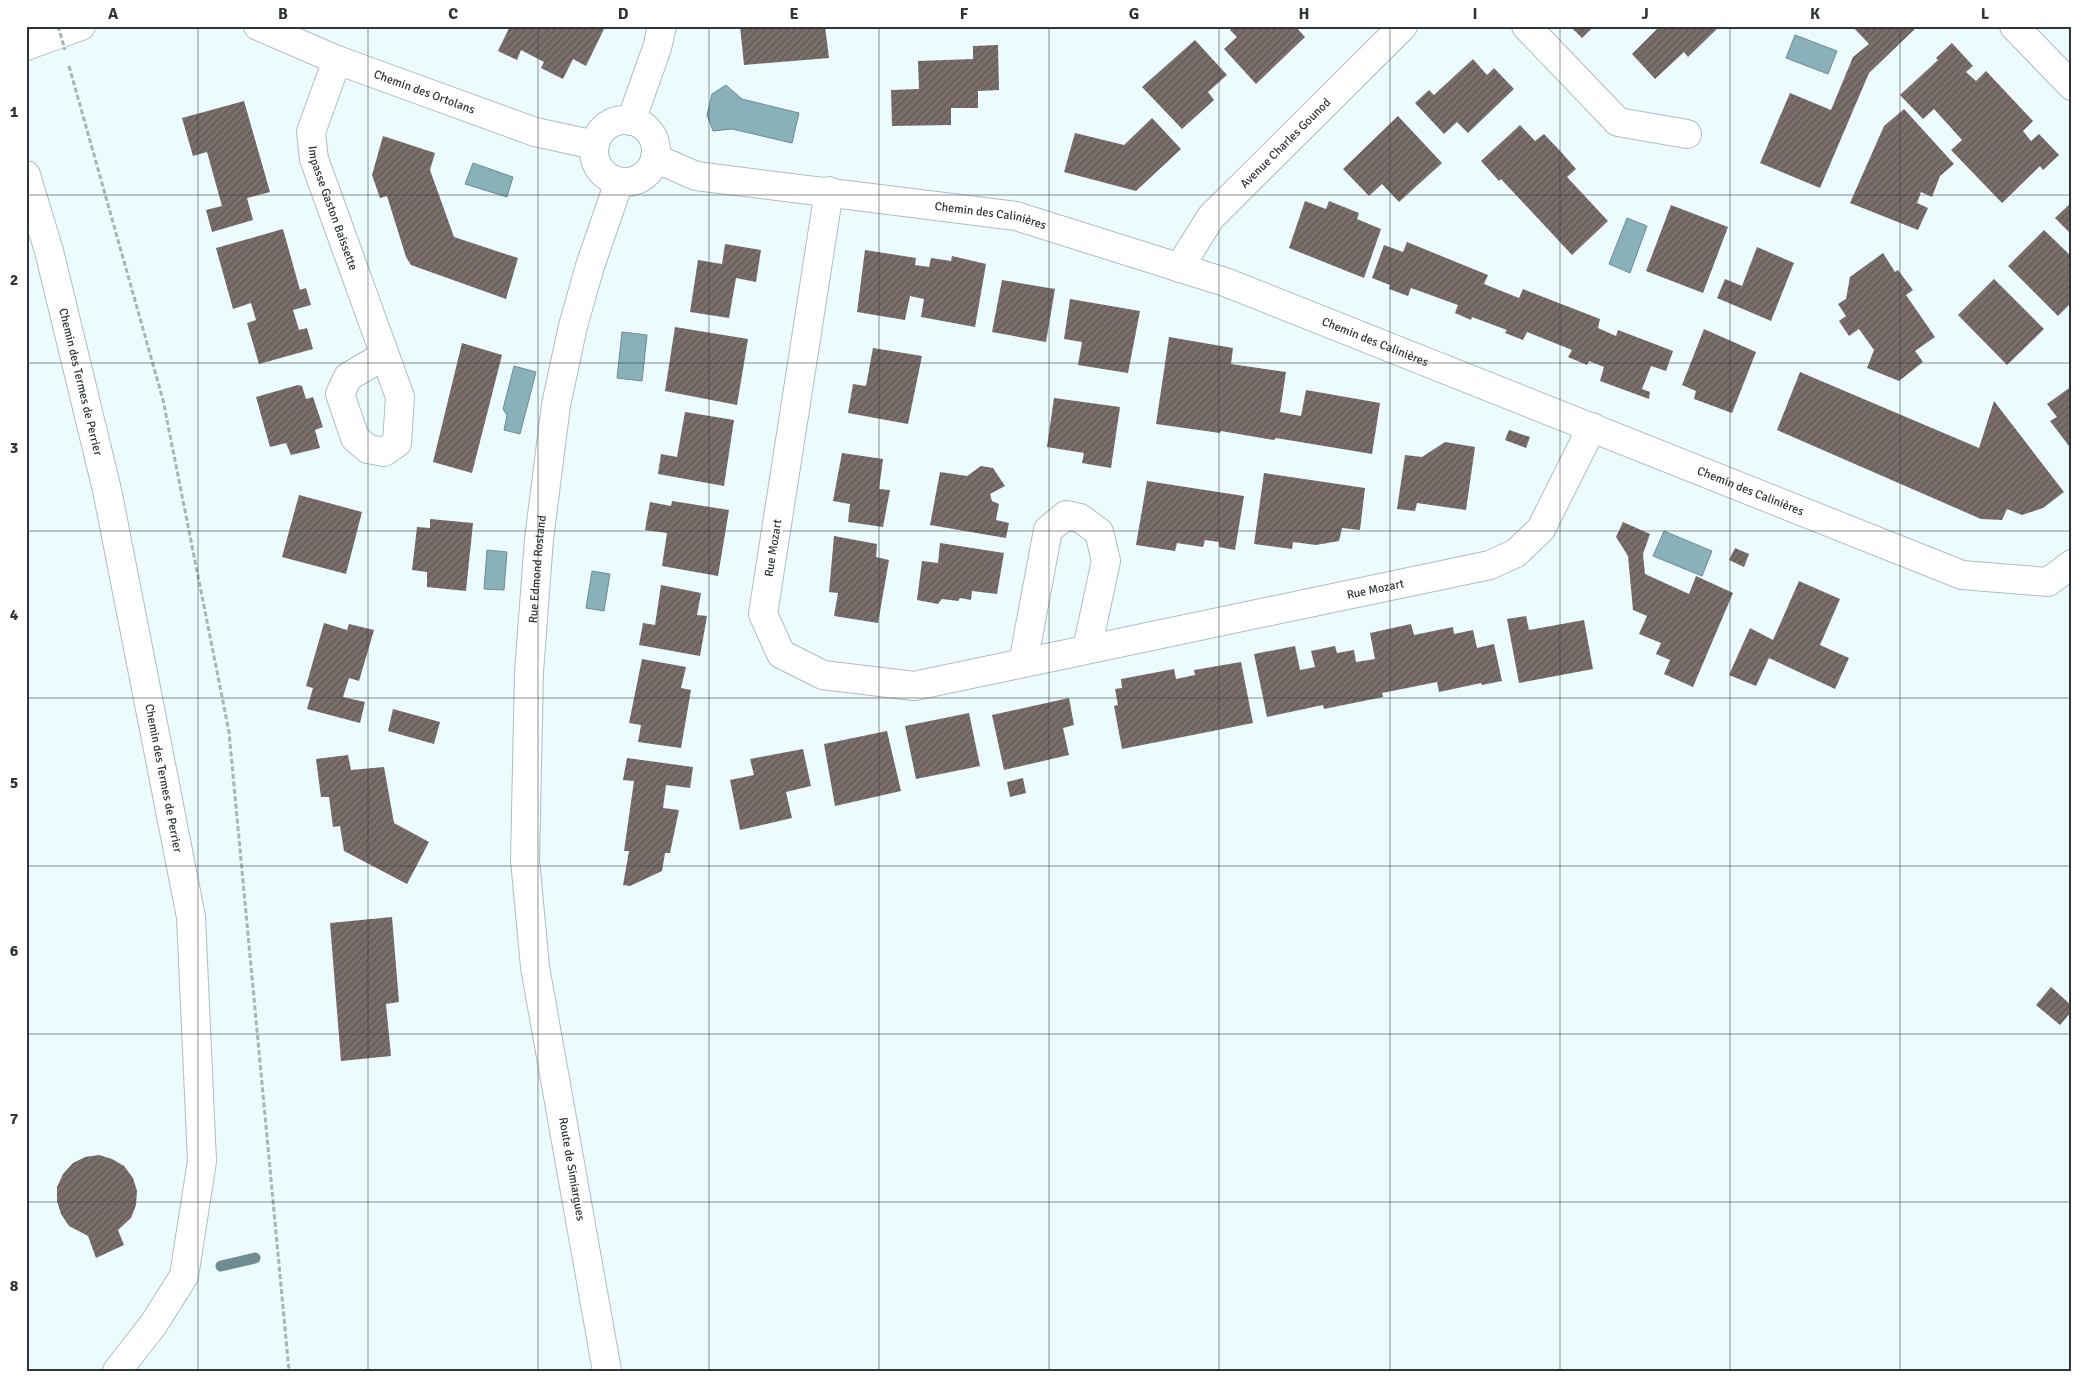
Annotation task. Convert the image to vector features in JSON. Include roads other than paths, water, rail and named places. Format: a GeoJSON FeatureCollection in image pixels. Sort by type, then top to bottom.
{"type":"FeatureCollection","features":[{"type":"Feature","properties":{"kind":"street"},"geometry":{"type":"LineString","coordinates":[[26,46],[81,26]]}},
{"type":"Feature","properties":{"kind":"street","name":"Chemin des Ortolans"},"geometry":{"type":"LineString","coordinates":[[258,26],[337,60],[535,132],[595,145]]}},
{"type":"Feature","properties":{"kind":"street"},"geometry":{"type":"LineString","coordinates":[[632,121],[657,48],[662,26]]}},
{"type":"Feature","properties":{"kind":"street","name":"Avenue Charles Gounod"},"geometry":{"type":"LineString","coordinates":[[1178,268],[1211,217],[1403,26]]}},
{"type":"Feature","properties":{"kind":"street"},"geometry":{"type":"LineString","coordinates":[[1526,26],[1618,122],[1687,134]]}},
{"type":"Feature","properties":{"kind":"street"},"geometry":{"type":"LineString","coordinates":[[2014,26],[2072,86]]}},
{"type":"Feature","properties":{"kind":"street","name":"Impasse Gaston Baissette"},"geometry":{"type":"LineString","coordinates":[[337,60],[312,132],[314,159],[365,305],[385,355]]}},
{"type":"Feature","properties":{"kind":"street"},"geometry":{"type":"LineString","coordinates":[[619,121],[632,121],[643,126],[651,134],[656,146],[656,158],[651,169],[642,177],[631,182],[619,182],[608,177],[599,168],[595,157],[595,145],[600,134],[608,126],[619,121]]}},
{"type":"Feature","properties":{"kind":"street","name":"Chemin des Calinières"},"geometry":{"type":"LineString","coordinates":[[656,158],[696,176],[829,191],[1016,216],[1225,282],[1962,575],[2048,582],[2072,564]]}},
{"type":"Feature","properties":{"kind":"street","name":"Chemin des Termes de Perrier"},"geometry":{"type":"LineString","coordinates":[[26,175],[49,251],[107,490],[191,917],[202,1160],[184,1276],[153,1325],[117,1371]]}},
{"type":"Feature","properties":{"kind":"street","name":"Rue Edmond Rostand"},"geometry":{"type":"LineString","coordinates":[[535,967],[525,860],[529,672],[539,539],[556,405],[573,326],[590,266],[619,182]]}},
{"type":"Feature","properties":{"kind":"street","name":"Rue Mozart"},"geometry":{"type":"LineString","coordinates":[[829,191],[763,614],[781,654],[823,675],[914,686],[1490,565],[1516,553],[1541,529],[1592,427]]}},
{"type":"Feature","properties":{"kind":"street"},"geometry":{"type":"LineString","coordinates":[[1024,663],[1048,530],[1066,515],[1080,518],[1099,532],[1106,561],[1087,649]]}},
{"type":"Feature","properties":{"kind":"street","name":"Route de Simiargues"},"geometry":{"type":"LineString","coordinates":[[535,967],[607,1371]]}},
{"type":"Feature","properties":{"kind":"water"},"geometry":{"type":"Polygon","coordinates":[[[1795,35],[1837,51],[1828,74],[1786,58],[1795,35]]]}},
{"type":"Feature","properties":{"kind":"water"},"geometry":{"type":"Polygon","coordinates":[[[726,85],[742,99],[799,113],[792,143],[732,129],[713,131],[707,115],[712,94],[726,85]]]}},
{"type":"Feature","properties":{"kind":"water"},"geometry":{"type":"Polygon","coordinates":[[[473,163],[513,177],[507,197],[465,184],[473,163]]]}},
{"type":"Feature","properties":{"kind":"water"},"geometry":{"type":"Polygon","coordinates":[[[1627,218],[1647,226],[1630,273],[1609,264],[1627,218]]]}},
{"type":"Feature","properties":{"kind":"water"},"geometry":{"type":"Polygon","coordinates":[[[622,332],[647,335],[642,381],[617,378],[622,332]]]}},
{"type":"Feature","properties":{"kind":"water"},"geometry":{"type":"Polygon","coordinates":[[[514,366],[536,372],[520,434],[504,430],[507,415],[503,409],[514,366]]]}},
{"type":"Feature","properties":{"kind":"water"},"geometry":{"type":"Polygon","coordinates":[[[1664,531],[1712,551],[1702,576],[1653,556],[1664,531]]]}},
{"type":"Feature","properties":{"kind":"water"},"geometry":{"type":"Polygon","coordinates":[[[487,550],[507,552],[504,590],[484,589],[487,550]]]}},
{"type":"Feature","properties":{"kind":"water"},"geometry":{"type":"Polygon","coordinates":[[[592,571],[610,574],[604,611],[586,608],[592,571]]]}},
{"type":"Feature","properties":{"kind":"waterway"},"geometry":{"type":"LineString","coordinates":[[221,1266],[255,1258]]}}]}
